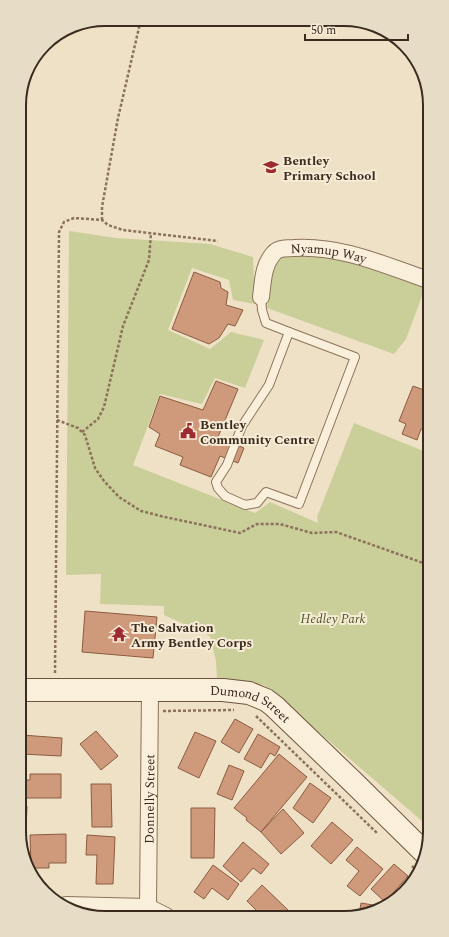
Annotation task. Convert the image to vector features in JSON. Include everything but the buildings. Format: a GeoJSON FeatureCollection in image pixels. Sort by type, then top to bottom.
{"type":"FeatureCollection","features":[{"type":"Feature","properties":{"kind":"street","name":"Nyamup Way"},"geometry":{"type":"LineString","coordinates":[[261,297],[267,262],[275,252],[287,248],[326,248],[369,259],[423,278]]}},
{"type":"Feature","properties":{"kind":"street","name":"Dumond Street"},"geometry":{"type":"LineString","coordinates":[[26,690],[237,691],[253,694],[266,700],[274,706],[353,782],[418,859]]}},
{"type":"Feature","properties":{"kind":"street","name":"Donnelly Street"},"geometry":{"type":"LineString","coordinates":[[148,907],[150,690]]}},
{"type":"Feature","properties":{"kind":"street"},"geometry":{"type":"LineString","coordinates":[[76,905],[148,907],[156,911]]}},
{"type":"Feature","properties":{"kind":"lane"},"geometry":{"type":"LineString","coordinates":[[261,297],[262,310],[266,323],[355,357],[299,504],[266,492],[257,503],[245,505],[224,496],[218,488],[216,482],[227,465],[242,426],[269,385],[289,332]]}},
{"type":"Feature","properties":{"kind":"path"},"geometry":{"type":"LineString","coordinates":[[102,220],[102,207],[118,118],[139,26]]}},
{"type":"Feature","properties":{"kind":"path"},"geometry":{"type":"LineString","coordinates":[[55,689],[59,232],[64,222],[74,218],[102,220],[108,225],[123,230],[218,241]]}},
{"type":"Feature","properties":{"kind":"path"},"geometry":{"type":"LineString","coordinates":[[82,432],[98,419],[104,407],[122,326],[150,260],[151,233]]}},
{"type":"Feature","properties":{"kind":"path"},"geometry":{"type":"LineString","coordinates":[[57,420],[78,428],[85,435],[95,468],[104,481],[119,497],[142,510],[165,517],[240,533],[257,524],[280,524],[312,533],[336,532],[423,563]]}},
{"type":"Feature","properties":{"kind":"path"},"geometry":{"type":"LineString","coordinates":[[160,711],[235,710]]}},
{"type":"Feature","properties":{"kind":"path"},"geometry":{"type":"LineString","coordinates":[[256,716],[382,838]]}},
{"type":"Feature","properties":{"kind":"green space","name":"Hedley Park"},"geometry":{"type":"Polygon","coordinates":[[[69,231],[116,238],[210,244],[253,257],[255,304],[233,300],[229,280],[192,268],[168,330],[210,349],[231,332],[264,340],[245,388],[215,378],[202,404],[160,394],[133,465],[255,513],[270,502],[318,523],[317,517],[354,423],[423,451],[423,822],[264,685],[217,678],[216,661],[210,636],[164,615],[164,606],[100,604],[101,574],[66,575],[69,231]]]}},
{"type":"Feature","properties":{"kind":"green space"},"geometry":{"type":"Polygon","coordinates":[[[305,255],[346,261],[423,287],[423,293],[406,339],[394,354],[267,308],[272,270],[280,258],[305,255]]]}},
{"type":"Feature","properties":{"kind":"place","name":"Bentley Primary School"},"geometry":{"type":"Point","coordinates":[271,167]}},
{"type":"Feature","properties":{"kind":"place","name":"Bentley Community Centre"},"geometry":{"type":"Point","coordinates":[188,431]}},
{"type":"Feature","properties":{"kind":"place","name":"The Salvation Army Bentley Corps"},"geometry":{"type":"Point","coordinates":[119,634]}}]}
